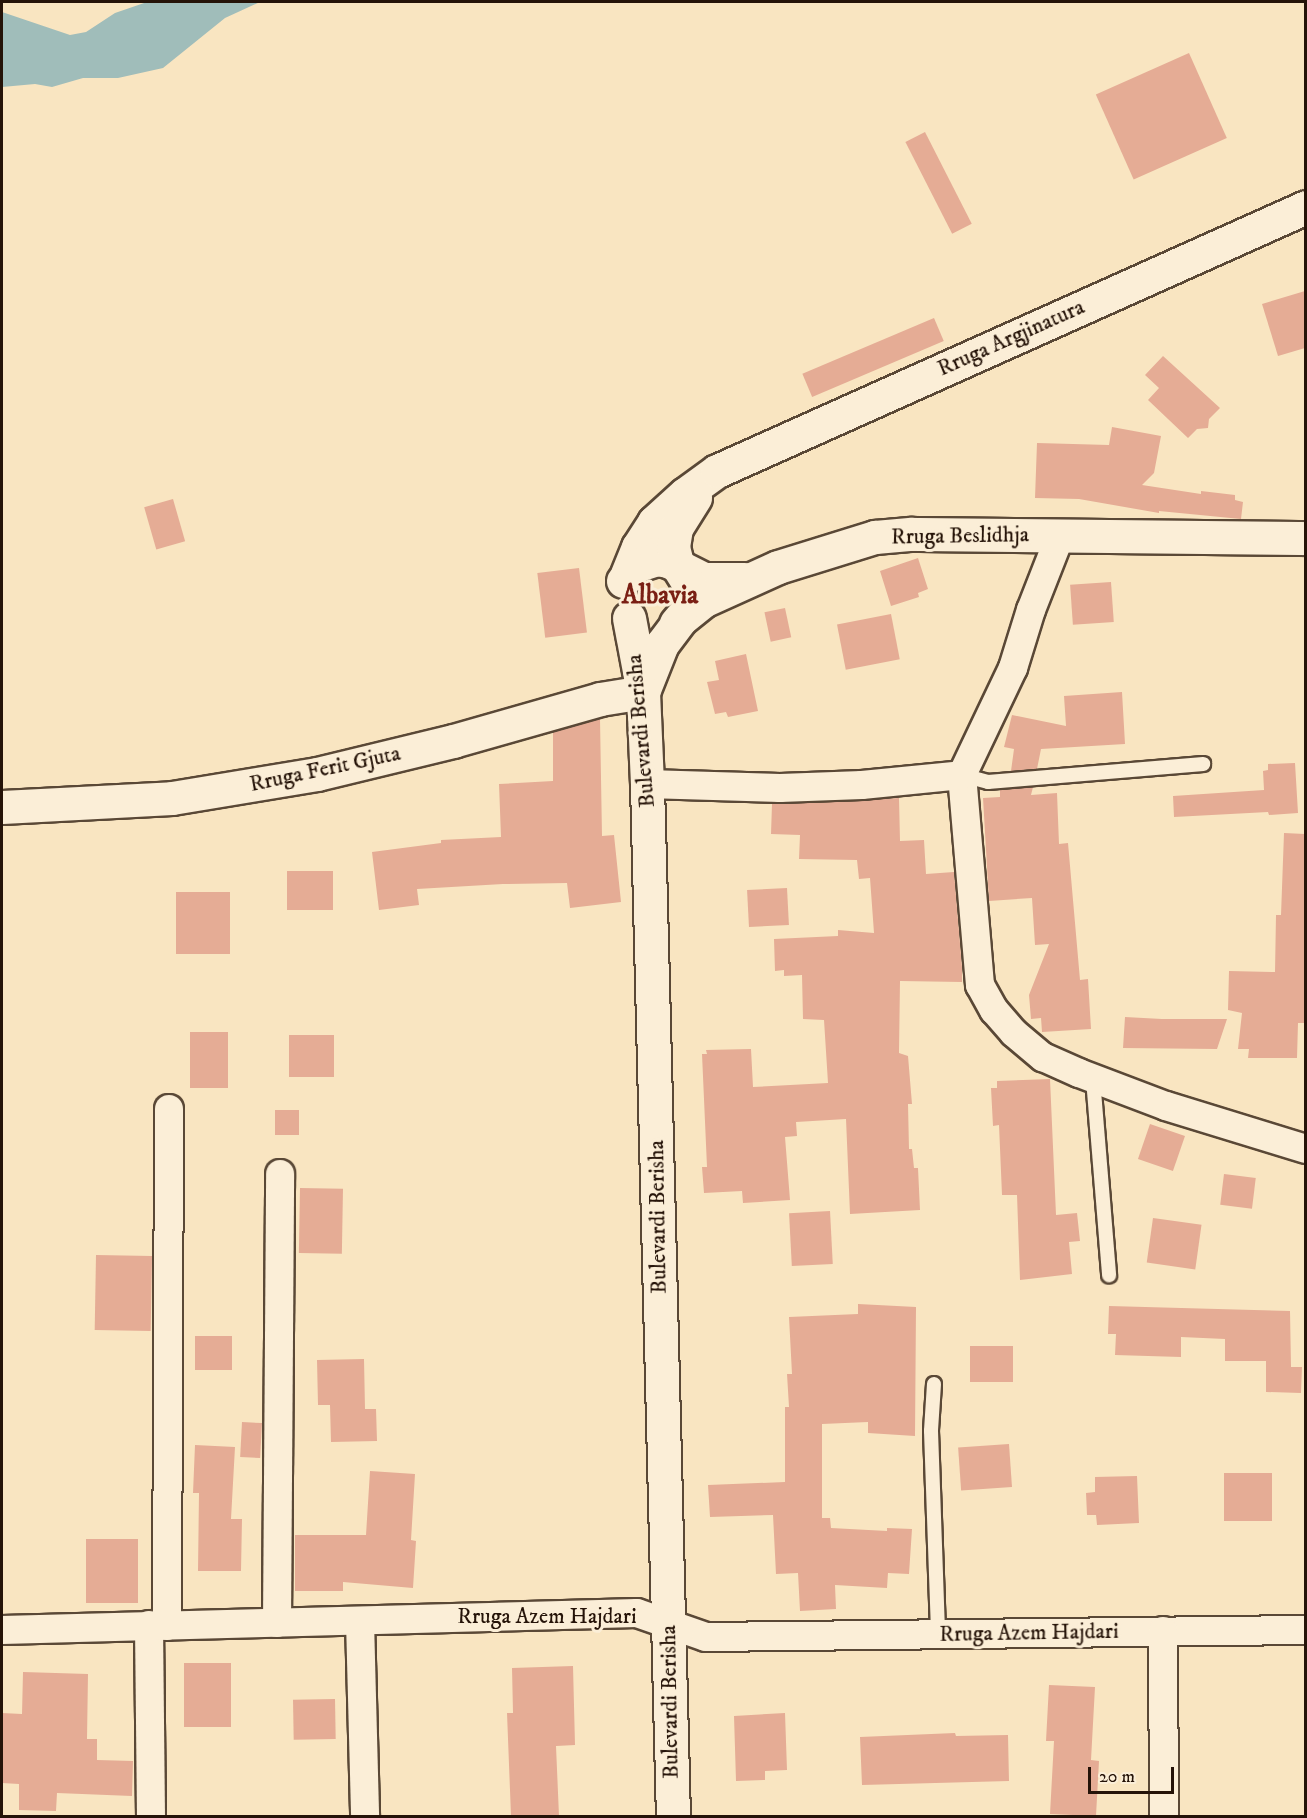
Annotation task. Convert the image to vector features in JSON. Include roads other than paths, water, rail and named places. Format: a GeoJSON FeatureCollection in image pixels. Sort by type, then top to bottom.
{"type":"FeatureCollection","features":[{"type":"Feature","properties":{"kind":"main road","name":"Rruga Argjinatura"},"geometry":{"type":"LineString","coordinates":[[627,574],[638,547],[654,522],[717,471],[1305,207]]}},
{"type":"Feature","properties":{"kind":"main road","name":"Rruga Argjinatura"},"geometry":{"type":"LineString","coordinates":[[678,567],[673,547],[676,528],[692,501],[717,471]]}},
{"type":"Feature","properties":{"kind":"main road","name":"Rruga Beslidhja"},"geometry":{"type":"LineString","coordinates":[[643,692],[662,644],[681,619],[703,602],[754,578],[834,548],[875,537],[912,534],[1305,538]]}},
{"type":"Feature","properties":{"kind":"main road"},"geometry":{"type":"LineString","coordinates":[[678,567],[686,575],[691,597],[681,619],[672,626],[649,629],[629,618],[620,596],[627,574],[644,561],[656,559],[678,567],[704,579],[728,581],[754,578]]}},
{"type":"Feature","properties":{"kind":"main road","name":"Bulevardi Berisha"},"geometry":{"type":"LineString","coordinates":[[629,618],[643,692],[647,784],[673,1816]]}},
{"type":"Feature","properties":{"kind":"main road","name":"Rruga Ferit Gjuta"},"geometry":{"type":"LineString","coordinates":[[2,807],[172,798],[317,774],[453,741],[600,699],[643,692]]}},
{"type":"Feature","properties":{"kind":"street"},"geometry":{"type":"LineString","coordinates":[[1060,536],[1030,610],[1012,668],[962,776],[980,985],[994,1010],[1014,1033],[1043,1057],[1166,1106],[1305,1149]]}},
{"type":"Feature","properties":{"kind":"street"},"geometry":{"type":"LineString","coordinates":[[647,784],[780,788],[962,776]]}},
{"type":"Feature","properties":{"kind":"street"},"geometry":{"type":"LineString","coordinates":[[151,1816],[158,1625],[169,1109]]}},
{"type":"Feature","properties":{"kind":"street"},"geometry":{"type":"LineString","coordinates":[[278,1623],[280,1174]]}},
{"type":"Feature","properties":{"kind":"street","name":"Rruga Azem Hajdari"},"geometry":{"type":"LineString","coordinates":[[2,1630],[637,1612],[706,1637],[1305,1630]]}},
{"type":"Feature","properties":{"kind":"street"},"geometry":{"type":"LineString","coordinates":[[360,1621],[365,1816]]}},
{"type":"Feature","properties":{"kind":"street"},"geometry":{"type":"LineString","coordinates":[[1163,1631],[1164,1816]]}},
{"type":"Feature","properties":{"kind":"lane"},"geometry":{"type":"LineString","coordinates":[[962,776],[988,782],[1203,764]]}},
{"type":"Feature","properties":{"kind":"lane"},"geometry":{"type":"LineString","coordinates":[[1093,1078],[1109,1275]]}},
{"type":"Feature","properties":{"kind":"lane"},"geometry":{"type":"LineString","coordinates":[[934,1384],[931,1431],[938,1634]]}},
{"type":"Feature","properties":{"kind":"water"},"geometry":{"type":"Polygon","coordinates":[[[147,2],[260,2],[225,18],[163,68],[118,78],[83,78],[52,87],[35,84],[2,87],[2,12],[70,35],[86,32],[115,13],[147,2]]]}},
{"type":"Feature","properties":{"kind":"district","name":"Albavia"},"geometry":{"type":"Point","coordinates":[660,596]}}]}
